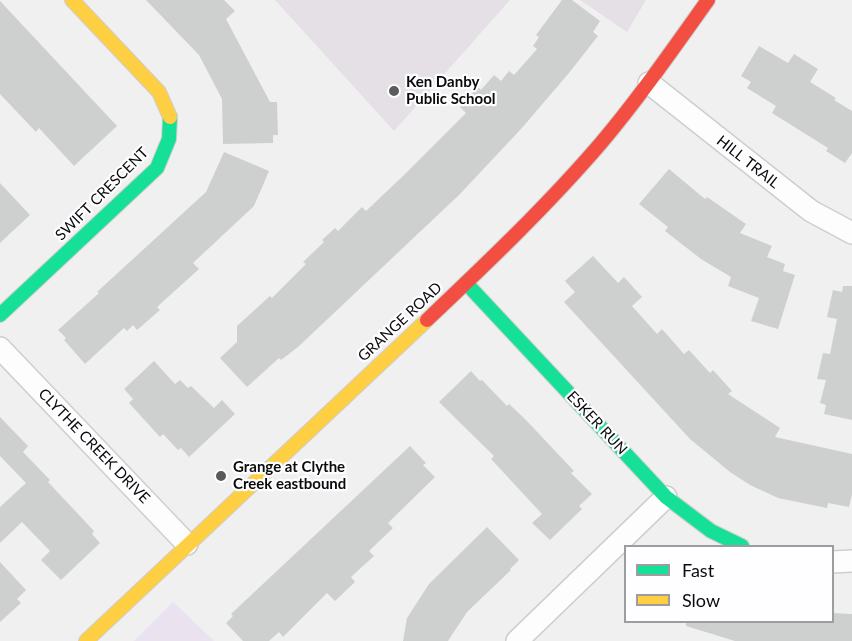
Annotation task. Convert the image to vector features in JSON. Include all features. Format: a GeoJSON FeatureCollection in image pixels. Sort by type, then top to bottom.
{"type":"FeatureCollection","features":[{"type":"Feature","properties":{"kind":"street","name":"SWIFT CRESCENT"},"geometry":{"type":"LineString","coordinates":[[0,315],[157,168],[170,139],[169,106],[159,92],[72,0]]}},
{"type":"Feature","properties":{"kind":"street","name":"GRANGE ROAD"},"geometry":{"type":"LineString","coordinates":[[86,641],[466,283],[542,208],[601,143],[649,83],[708,0]]}},
{"type":"Feature","properties":{"kind":"street","name":"HILL TRAIL"},"geometry":{"type":"LineString","coordinates":[[649,83],[811,211],[852,233]]}},
{"type":"Feature","properties":{"kind":"street","name":"ESKER RUN"},"geometry":{"type":"LineString","coordinates":[[466,283],[666,497],[711,531],[740,545]]}},
{"type":"Feature","properties":{"kind":"street","name":"CLYTHE CREEK DRIVE"},"geometry":{"type":"LineString","coordinates":[[0,348],[187,544]]}},
{"type":"Feature","properties":{"kind":"street"},"geometry":{"type":"LineString","coordinates":[[517,641],[666,497]]}},
{"type":"Feature","properties":{"kind":"street"},"geometry":{"type":"LineString","coordinates":[[834,562],[852,561]]}},
{"type":"Feature","properties":{"kind":"shaded area","name":"Ken Danby Public School"},"geometry":{"type":"Polygon","coordinates":[[[275,0],[510,0],[394,131],[275,0]]]}},
{"type":"Feature","properties":{"kind":"shaded area"},"geometry":{"type":"Polygon","coordinates":[[[580,0],[646,0],[627,32],[580,0]]]}},
{"type":"Feature","properties":{"kind":"shaded area"},"geometry":{"type":"Polygon","coordinates":[[[173,602],[214,641],[134,641],[173,602]]]}},
{"type":"Feature","properties":{"kind":"building"},"geometry":{"type":"Polygon","coordinates":[[[146,0],[224,0],[235,11],[226,19],[270,102],[277,102],[278,135],[273,135],[273,143],[223,144],[222,99],[199,55],[146,0]]]}},
{"type":"Feature","properties":{"kind":"building"},"geometry":{"type":"Polygon","coordinates":[[[562,0],[572,0],[600,21],[593,32],[598,36],[569,73],[521,129],[460,194],[298,347],[281,360],[279,358],[247,387],[220,358],[237,342],[237,326],[270,296],[272,298],[306,264],[303,262],[335,228],[338,231],[362,207],[366,211],[403,176],[466,113],[460,107],[478,87],[481,90],[494,75],[501,81],[509,71],[514,75],[537,49],[533,46],[539,37],[536,35],[562,0]]]}},
{"type":"Feature","properties":{"kind":"building"},"geometry":{"type":"Polygon","coordinates":[[[0,1],[117,126],[74,166],[39,128],[36,132],[0,94],[0,1]]]}},
{"type":"Feature","properties":{"kind":"building"},"geometry":{"type":"Polygon","coordinates":[[[759,46],[788,63],[794,54],[818,69],[810,82],[852,111],[852,153],[845,163],[826,151],[828,148],[772,113],[776,106],[747,88],[751,82],[741,76],[759,46]]]}},
{"type":"Feature","properties":{"kind":"building"},"geometry":{"type":"Polygon","coordinates":[[[224,152],[269,171],[254,206],[193,263],[199,269],[157,307],[160,310],[137,330],[133,325],[127,331],[124,328],[85,364],[58,330],[206,192],[224,152]]]}},
{"type":"Feature","properties":{"kind":"building"},"geometry":{"type":"Polygon","coordinates":[[[669,169],[705,199],[707,197],[746,224],[740,233],[772,246],[767,257],[785,264],[783,271],[795,275],[778,329],[751,321],[759,298],[728,286],[731,277],[701,259],[665,231],[668,227],[639,204],[669,169]]]}},
{"type":"Feature","properties":{"kind":"building"},"geometry":{"type":"Polygon","coordinates":[[[0,183],[30,215],[0,243],[0,183]]]}},
{"type":"Feature","properties":{"kind":"building"},"geometry":{"type":"Polygon","coordinates":[[[593,256],[618,283],[624,277],[642,297],[632,306],[657,334],[662,329],[684,354],[689,350],[710,373],[713,370],[732,391],[728,394],[780,428],[775,437],[852,454],[852,494],[849,507],[828,503],[827,508],[778,498],[750,485],[730,472],[690,439],[564,302],[575,292],[565,281],[593,256]]]}},
{"type":"Feature","properties":{"kind":"building"},"geometry":{"type":"Polygon","coordinates":[[[843,286],[852,286],[852,420],[824,414],[826,405],[820,403],[826,380],[817,379],[823,353],[830,354],[837,319],[827,317],[833,290],[842,292],[843,286]]]}},
{"type":"Feature","properties":{"kind":"building"},"geometry":{"type":"Polygon","coordinates":[[[154,361],[175,384],[180,380],[188,388],[191,386],[214,408],[222,400],[235,414],[189,457],[181,448],[178,450],[163,434],[160,437],[129,403],[133,399],[124,389],[154,361]]]}},
{"type":"Feature","properties":{"kind":"building"},"geometry":{"type":"Polygon","coordinates":[[[471,371],[507,406],[509,404],[525,419],[574,471],[571,473],[592,494],[579,506],[582,509],[550,540],[532,523],[542,514],[491,459],[494,456],[439,402],[471,371]]]}},
{"type":"Feature","properties":{"kind":"building"},"geometry":{"type":"Polygon","coordinates":[[[0,417],[28,446],[23,452],[94,531],[92,534],[100,543],[61,580],[41,560],[50,551],[22,522],[0,543],[0,507],[26,483],[0,456],[0,417]]]}},
{"type":"Feature","properties":{"kind":"building"},"geometry":{"type":"Polygon","coordinates":[[[410,446],[426,463],[423,465],[435,477],[388,523],[393,528],[369,551],[374,556],[351,577],[355,582],[335,601],[327,593],[283,637],[279,632],[269,641],[243,641],[226,623],[233,616],[231,614],[410,446]]]}},
{"type":"Feature","properties":{"kind":"building"},"geometry":{"type":"Polygon","coordinates":[[[487,527],[519,560],[467,612],[448,641],[403,641],[407,618],[429,584],[487,527]]]}},
{"type":"Feature","properties":{"kind":"building"},"geometry":{"type":"Polygon","coordinates":[[[0,562],[26,590],[17,599],[21,603],[0,622],[0,562]]]}},
{"type":"Feature","properties":{"kind":"building"},"geometry":{"type":"Polygon","coordinates":[[[834,613],[852,614],[852,641],[735,641],[686,626],[686,623],[834,623],[834,613]]]}},
{"type":"Feature","properties":{"kind":"traffic: fast"},"geometry":{"type":"LineString","coordinates":[[0,315],[157,168],[169,139],[170,117]]}},
{"type":"Feature","properties":{"kind":"traffic: fast"},"geometry":{"type":"LineString","coordinates":[[466,283],[666,497],[711,531],[740,545]]}},
{"type":"Feature","properties":{"kind":"traffic: slow"},"geometry":{"type":"LineString","coordinates":[[72,0],[159,92],[170,117]]}},
{"type":"Feature","properties":{"kind":"traffic: slow"},"geometry":{"type":"LineString","coordinates":[[86,641],[427,320]]}},
{"type":"Feature","properties":{"kind":"traffic: jam"},"geometry":{"type":"LineString","coordinates":[[427,320],[538,212],[601,143],[708,0]]}},
{"type":"Feature","properties":{"kind":"place","name":"Ken Danby Public School"},"geometry":{"type":"Point","coordinates":[394,91]}},
{"type":"Feature","properties":{"kind":"place","name":"Grange at Clythe Creek eastbound"},"geometry":{"type":"Point","coordinates":[221,476]}}]}
